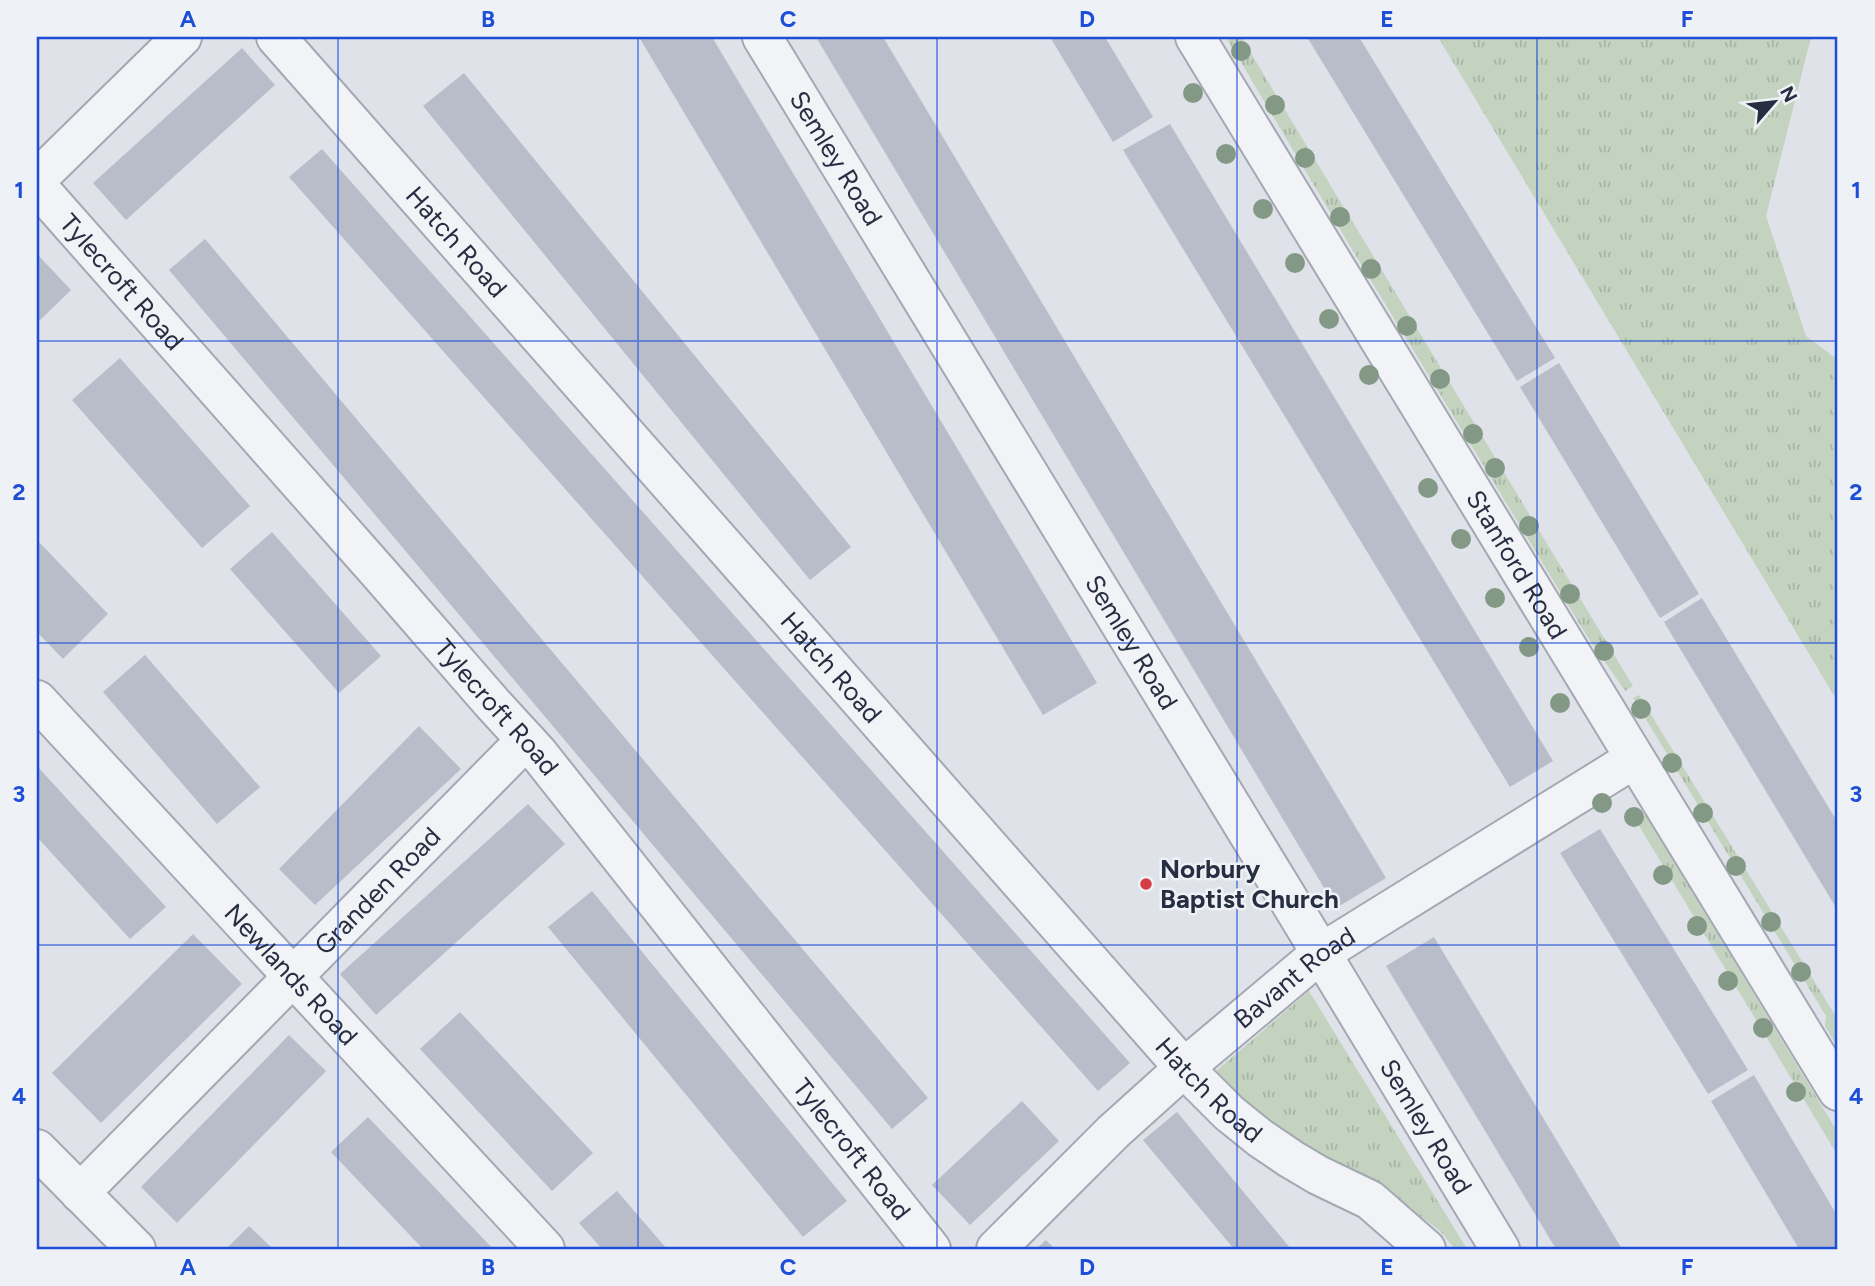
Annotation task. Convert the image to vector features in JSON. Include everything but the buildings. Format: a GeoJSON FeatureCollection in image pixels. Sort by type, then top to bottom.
{"type":"FeatureCollection","features":[{"type":"Feature","properties":{"kind":"street"},"geometry":{"type":"LineString","coordinates":[[37,179],[182,37]]}},
{"type":"Feature","properties":{"kind":"street","name":"Hatch Road"},"geometry":{"type":"LineString","coordinates":[[276,37],[1184,1068],[1229,1113],[1260,1138],[1318,1175],[1370,1200],[1426,1249]]}},
{"type":"Feature","properties":{"kind":"street","name":"Semley Road"},"geometry":{"type":"LineString","coordinates":[[762,37],[1500,1249]]}},
{"type":"Feature","properties":{"kind":"street","name":"Stanford Road"},"geometry":{"type":"LineString","coordinates":[[1195,37],[1838,1091]]}},
{"type":"Feature","properties":{"kind":"street","name":"Tylecroft Road"},"geometry":{"type":"LineString","coordinates":[[37,186],[538,753],[931,1249]]}},
{"type":"Feature","properties":{"kind":"street","name":"Newlands Road"},"geometry":{"type":"LineString","coordinates":[[37,700],[545,1249]]}},
{"type":"Feature","properties":{"kind":"street","name":"Granden Road"},"geometry":{"type":"LineString","coordinates":[[80,1193],[526,740]]}},
{"type":"Feature","properties":{"kind":"street","name":"Bavant Road"},"geometry":{"type":"LineString","coordinates":[[996,1249],[1113,1132],[1184,1068],[1321,953],[1634,759]]}},
{"type":"Feature","properties":{"kind":"street"},"geometry":{"type":"LineString","coordinates":[[37,1149],[136,1249]]}},
{"type":"Feature","properties":{"kind":"green space"},"geometry":{"type":"Polygon","coordinates":[[[1226,37],[1241,37],[1633,686],[1625,691],[1587,636],[1226,37]]]}},
{"type":"Feature","properties":{"kind":"green space"},"geometry":{"type":"Polygon","coordinates":[[[1438,37],[1811,37],[1766,216],[1806,336],[1838,360],[1838,702],[1438,37]]]}},
{"type":"Feature","properties":{"kind":"green space"},"geometry":{"type":"Polygon","coordinates":[[[1639,695],[1838,1020],[1838,1048],[1825,1026],[1826,1016],[1633,698],[1639,695]]]}},
{"type":"Feature","properties":{"kind":"green space"},"geometry":{"type":"Polygon","coordinates":[[[1645,814],[1838,1133],[1838,1156],[1638,824],[1645,814]]]}},
{"type":"Feature","properties":{"kind":"green space"},"geometry":{"type":"Polygon","coordinates":[[[1309,991],[1467,1249],[1455,1249],[1440,1231],[1427,1221],[1340,1163],[1299,1143],[1241,1099],[1215,1072],[1309,991]]]}},
{"type":"Feature","properties":{"kind":"place","name":"Norbury Baptist Church"},"geometry":{"type":"Point","coordinates":[1146,884]}}]}
